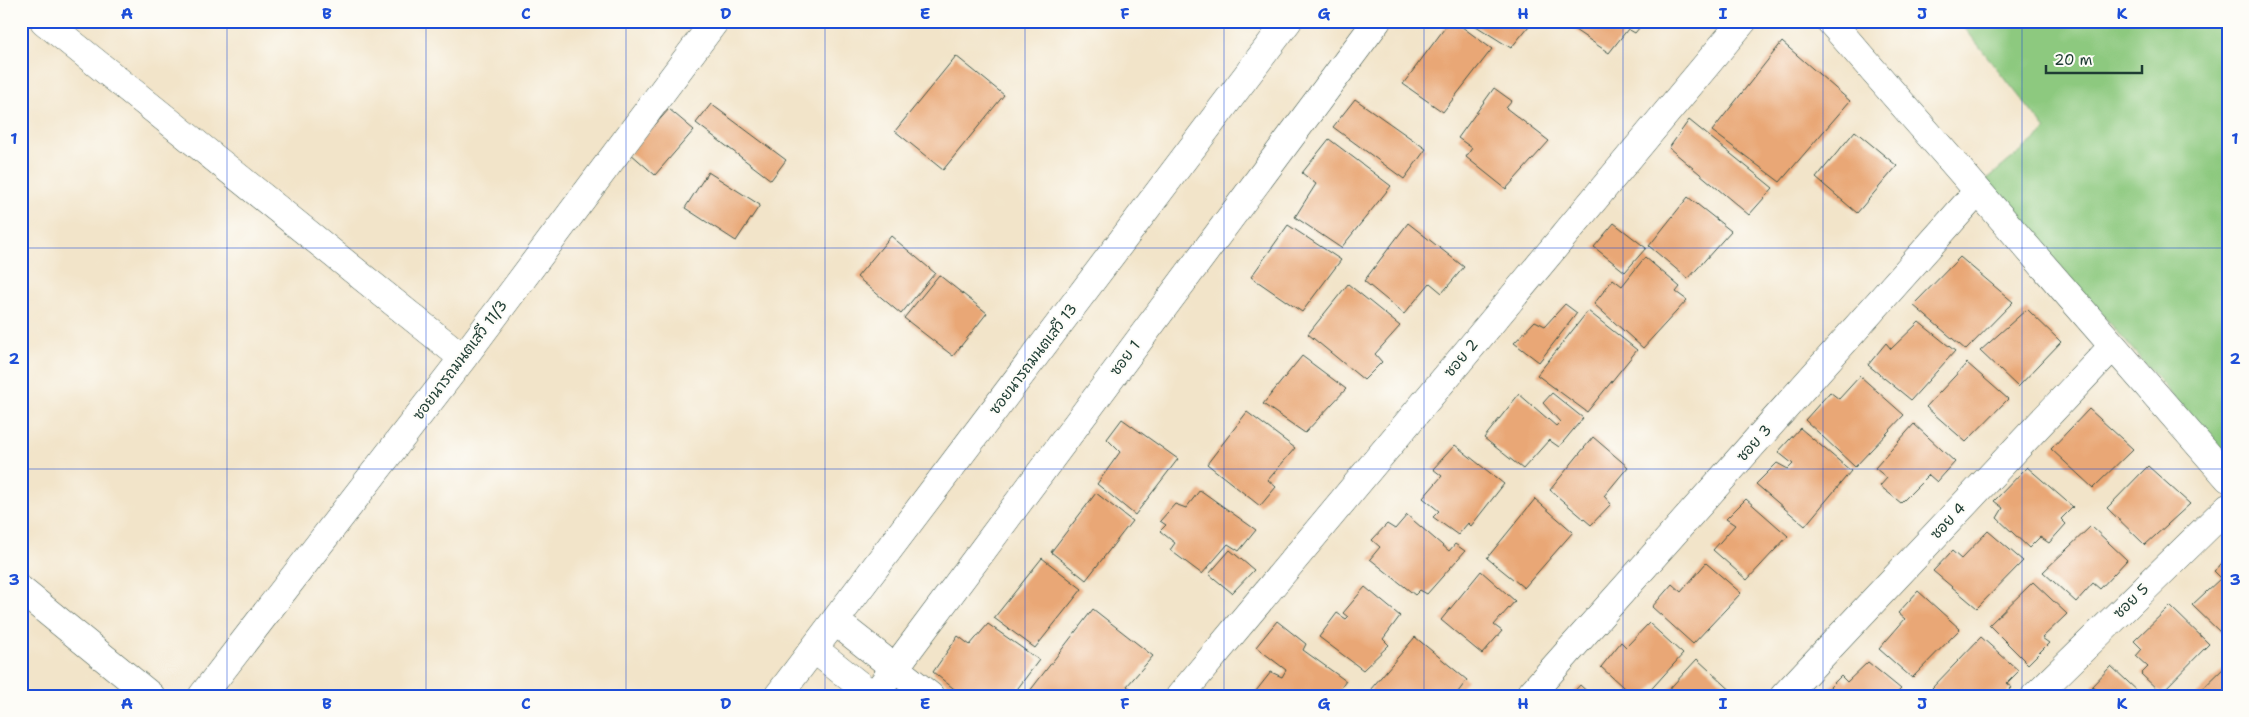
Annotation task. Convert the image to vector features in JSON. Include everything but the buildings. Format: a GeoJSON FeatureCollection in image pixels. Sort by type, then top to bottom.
{"type":"FeatureCollection","features":[{"type":"Feature","properties":{"kind":"street"},"geometry":{"type":"LineString","coordinates":[[44,21],[463,358]]}},
{"type":"Feature","properties":{"kind":"street","name":"ซอยนารถมนตเสวี 11/3"},"geometry":{"type":"LineString","coordinates":[[202,696],[463,358],[716,21]]}},
{"type":"Feature","properties":{"kind":"street","name":"ซอยนารถมนตเสวี 13"},"geometry":{"type":"LineString","coordinates":[[778,696],[1288,21]]}},
{"type":"Feature","properties":{"kind":"street","name":"ซอย 1"},"geometry":{"type":"LineString","coordinates":[[874,696],[1377,21]]}},
{"type":"Feature","properties":{"kind":"street","name":"ซอย 2"},"geometry":{"type":"LineString","coordinates":[[1180,696],[1743,21]]}},
{"type":"Feature","properties":{"kind":"street"},"geometry":{"type":"LineString","coordinates":[[1830,21],[2228,478]]}},
{"type":"Feature","properties":{"kind":"street","name":"ซอย 3"},"geometry":{"type":"LineString","coordinates":[[1529,696],[1978,191]]}},
{"type":"Feature","properties":{"kind":"street","name":"ซอย 4"},"geometry":{"type":"LineString","coordinates":[[1784,696],[2113,346]]}},
{"type":"Feature","properties":{"kind":"street","name":"ซอย 5"},"geometry":{"type":"LineString","coordinates":[[2035,696],[2228,507]]}},
{"type":"Feature","properties":{"kind":"street"},"geometry":{"type":"LineString","coordinates":[[21,590],[151,696]]}},
{"type":"Feature","properties":{"kind":"street"},"geometry":{"type":"LineString","coordinates":[[836,620],[930,696]]}},
{"type":"Feature","properties":{"kind":"street"},"geometry":{"type":"LineString","coordinates":[[814,649],[874,696]]}},
{"type":"Feature","properties":{"kind":"green space"},"geometry":{"type":"Polygon","coordinates":[[[1959,21],[2228,21],[2228,460],[1986,180],[2046,130],[1959,21]]]}}]}
